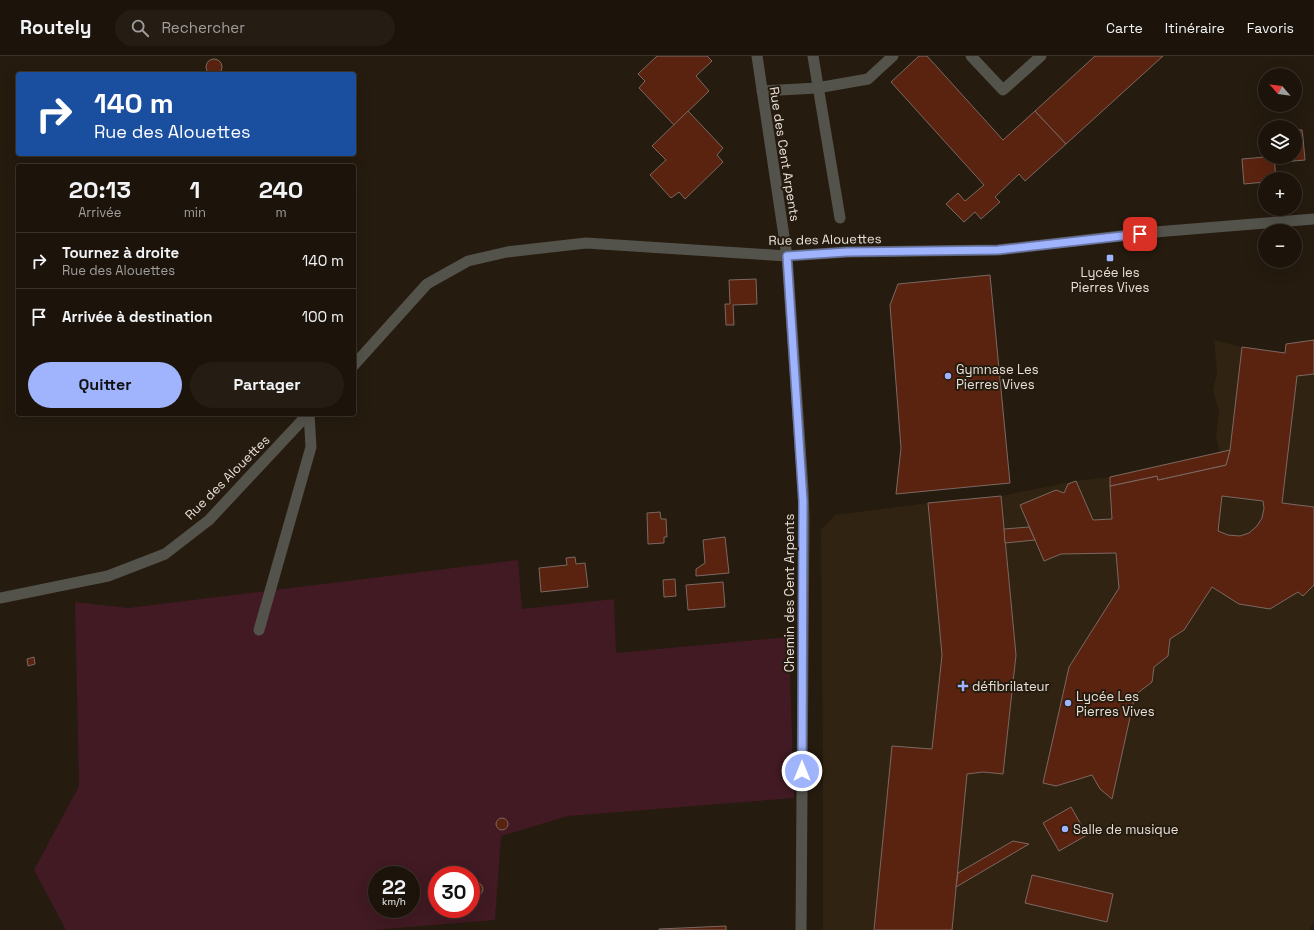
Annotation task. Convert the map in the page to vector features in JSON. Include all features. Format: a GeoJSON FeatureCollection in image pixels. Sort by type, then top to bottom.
{"type":"FeatureCollection","features":[{"type":"Feature","properties":{"kind":"street","name":"Rue des Cent Arpents"},"geometry":{"type":"LineString","coordinates":[[757,56],[787,256]]}},
{"type":"Feature","properties":{"kind":"street"},"geometry":{"type":"LineString","coordinates":[[813,56],[817,88],[840,218]]}},
{"type":"Feature","properties":{"kind":"street"},"geometry":{"type":"LineString","coordinates":[[762,91],[817,88],[868,79],[893,56]]}},
{"type":"Feature","properties":{"kind":"street"},"geometry":{"type":"LineString","coordinates":[[971,56],[1003,90],[1041,56]]}},
{"type":"Feature","properties":{"kind":"street","name":"Rue des Alouettes"},"geometry":{"type":"LineString","coordinates":[[356,363],[427,284],[468,261],[507,252],[586,243],[787,256],[847,252],[998,250],[1155,232],[1314,219]]}},
{"type":"Feature","properties":{"kind":"street","name":"Chemin des Cent Arpents"},"geometry":{"type":"LineString","coordinates":[[787,256],[804,506],[801,930]]}},
{"type":"Feature","properties":{"kind":"street","name":"Rue des Alouettes"},"geometry":{"type":"LineString","coordinates":[[0,598],[108,576],[165,554],[209,520],[306,416]]}},
{"type":"Feature","properties":{"kind":"street"},"geometry":{"type":"LineString","coordinates":[[259,630],[311,447],[308,416]]}},
{"type":"Feature","properties":{"kind":"shaded area","name":"Lycée Les Pierres Vives"},"geometry":{"type":"Polygon","coordinates":[[[1214,340],[1242,347],[1284,353],[1286,344],[1314,340],[1314,922],[1309,930],[823,930],[821,530],[835,515],[928,503],[1001,496],[1076,481],[1110,477],[1220,452],[1216,437],[1219,411],[1213,391],[1217,371],[1214,340]]]}},
{"type":"Feature","properties":{"kind":"shaded area"},"geometry":{"type":"Polygon","coordinates":[[[518,560],[522,609],[614,599],[616,653],[789,637],[794,798],[568,816],[501,836],[495,920],[373,930],[66,930],[34,870],[79,786],[75,602],[128,608],[518,560]]]}},
{"type":"Feature","properties":{"kind":"building"},"geometry":{"type":"Polygon","coordinates":[[[657,56],[707,56],[712,61],[696,76],[709,91],[674,125],[639,88],[645,81],[638,74],[657,56]]]}},
{"type":"Feature","properties":{"kind":"building"},"geometry":{"type":"Polygon","coordinates":[[[919,56],[927,56],[1003,140],[1035,111],[1066,144],[1025,181],[1019,174],[995,197],[1000,202],[981,219],[975,212],[964,222],[946,204],[958,193],[965,201],[984,185],[891,82],[919,56]]]}},
{"type":"Feature","properties":{"kind":"building"},"geometry":{"type":"Polygon","coordinates":[[[1095,56],[1163,56],[1066,144],[1035,111],[1095,56]]]}},
{"type":"Feature","properties":{"kind":"building"},"geometry":{"type":"Polygon","coordinates":[[[211,59],[217,59],[222,64],[221,72],[207,72],[206,70],[206,64],[211,59]]]}},
{"type":"Feature","properties":{"kind":"building"},"geometry":{"type":"Polygon","coordinates":[[[688,111],[723,148],[717,155],[723,162],[685,199],[679,192],[671,198],[650,175],[666,160],[652,146],[688,111]]]}},
{"type":"Feature","properties":{"kind":"building"},"geometry":{"type":"Polygon","coordinates":[[[1302,138],[1305,160],[1302,160],[1302,138]]]}},
{"type":"Feature","properties":{"kind":"building"},"geometry":{"type":"Polygon","coordinates":[[[1258,158],[1258,164],[1275,164],[1275,172],[1258,172],[1258,183],[1244,184],[1242,159],[1258,158]]]}},
{"type":"Feature","properties":{"kind":"building","name":"Gymnase Les Pierres Vives"},"geometry":{"type":"Polygon","coordinates":[[[990,275],[1010,483],[896,494],[901,448],[890,305],[898,284],[990,275]]]}},
{"type":"Feature","properties":{"kind":"building"},"geometry":{"type":"Polygon","coordinates":[[[756,279],[757,304],[733,305],[734,325],[726,325],[725,304],[730,304],[729,280],[756,279]]]}},
{"type":"Feature","properties":{"kind":"building"},"geometry":{"type":"Polygon","coordinates":[[[1314,340],[1314,374],[1297,376],[1282,503],[1314,507],[1314,585],[1303,596],[1298,592],[1270,609],[1239,604],[1212,587],[1184,630],[1170,639],[1168,656],[1154,667],[1152,682],[1135,695],[1112,799],[1100,789],[1092,775],[1056,786],[1043,783],[1069,667],[1119,588],[1116,553],[1061,554],[1044,561],[1020,505],[1056,490],[1064,493],[1068,484],[1076,481],[1093,520],[1112,519],[1110,486],[1157,476],[1158,480],[1226,465],[1230,450],[1242,347],[1285,353],[1286,344],[1314,340]],[[1222,496],[1218,531],[1228,535],[1240,536],[1249,533],[1257,526],[1262,518],[1264,508],[1263,501],[1222,496]]]}},
{"type":"Feature","properties":{"kind":"building"},"geometry":{"type":"Polygon","coordinates":[[[1230,450],[1226,465],[1158,480],[1157,476],[1110,486],[1110,477],[1230,450]]]}},
{"type":"Feature","properties":{"kind":"building"},"geometry":{"type":"Polygon","coordinates":[[[1001,496],[1016,655],[1003,774],[983,772],[967,774],[952,930],[874,930],[892,746],[932,749],[942,655],[928,503],[1001,496]]]}},
{"type":"Feature","properties":{"kind":"building"},"geometry":{"type":"Polygon","coordinates":[[[660,512],[661,519],[666,519],[667,537],[664,537],[664,543],[648,544],[647,513],[660,512]]]}},
{"type":"Feature","properties":{"kind":"building"},"geometry":{"type":"Polygon","coordinates":[[[1029,527],[1035,540],[1005,543],[1004,529],[1029,527]]]}},
{"type":"Feature","properties":{"kind":"building"},"geometry":{"type":"Polygon","coordinates":[[[725,537],[729,573],[696,576],[696,569],[705,563],[703,540],[725,537]]]}},
{"type":"Feature","properties":{"kind":"building"},"geometry":{"type":"Polygon","coordinates":[[[575,557],[576,564],[585,563],[588,587],[541,592],[539,568],[567,565],[566,558],[575,557]]]}},
{"type":"Feature","properties":{"kind":"building"},"geometry":{"type":"Polygon","coordinates":[[[675,579],[676,596],[664,597],[663,580],[675,579]]]}},
{"type":"Feature","properties":{"kind":"building"},"geometry":{"type":"Polygon","coordinates":[[[723,582],[725,607],[688,610],[686,585],[723,582]]]}},
{"type":"Feature","properties":{"kind":"building"},"geometry":{"type":"Polygon","coordinates":[[[34,657],[35,664],[28,666],[27,659],[34,657]]]}},
{"type":"Feature","properties":{"kind":"building","name":"Salle de musique"},"geometry":{"type":"Polygon","coordinates":[[[1071,807],[1087,835],[1059,851],[1043,823],[1071,807]]]}},
{"type":"Feature","properties":{"kind":"building"},"geometry":{"type":"Polygon","coordinates":[[[500,818],[504,818],[508,824],[504,830],[500,830],[496,826],[496,822],[500,818]]]}},
{"type":"Feature","properties":{"kind":"building"},"geometry":{"type":"Polygon","coordinates":[[[1013,841],[1029,844],[956,887],[958,873],[1013,841]]]}},
{"type":"Feature","properties":{"kind":"building"},"geometry":{"type":"Polygon","coordinates":[[[1032,875],[1113,894],[1107,922],[1025,903],[1032,875]]]}},
{"type":"Feature","properties":{"kind":"building"},"geometry":{"type":"Polygon","coordinates":[[[480,884],[483,887],[483,891],[480,894],[480,884]]]}},
{"type":"Feature","properties":{"kind":"building"},"geometry":{"type":"Polygon","coordinates":[[[726,926],[726,930],[659,930],[659,929],[726,926]]]}},
{"type":"Feature","properties":{"kind":"place","name":"Lycée les Pierres Vives"},"geometry":{"type":"Point","coordinates":[1110,258]}},
{"type":"Feature","properties":{"kind":"place","name":"Gymnase Les Pierres Vives"},"geometry":{"type":"Point","coordinates":[948,376]}},
{"type":"Feature","properties":{"kind":"place","name":"défibrilateur"},"geometry":{"type":"Point","coordinates":[963,686]}},
{"type":"Feature","properties":{"kind":"place","name":"Lycée Les Pierres Vives"},"geometry":{"type":"Point","coordinates":[1068,703]}},
{"type":"Feature","properties":{"kind":"place","name":"Salle de musique"},"geometry":{"type":"Point","coordinates":[1065,829]}},
{"type":"Feature","properties":{"kind":"route"},"geometry":{"type":"LineString","coordinates":[[802,771],[804,517],[787,256],[847,252],[998,250],[1140,234]]}}]}
